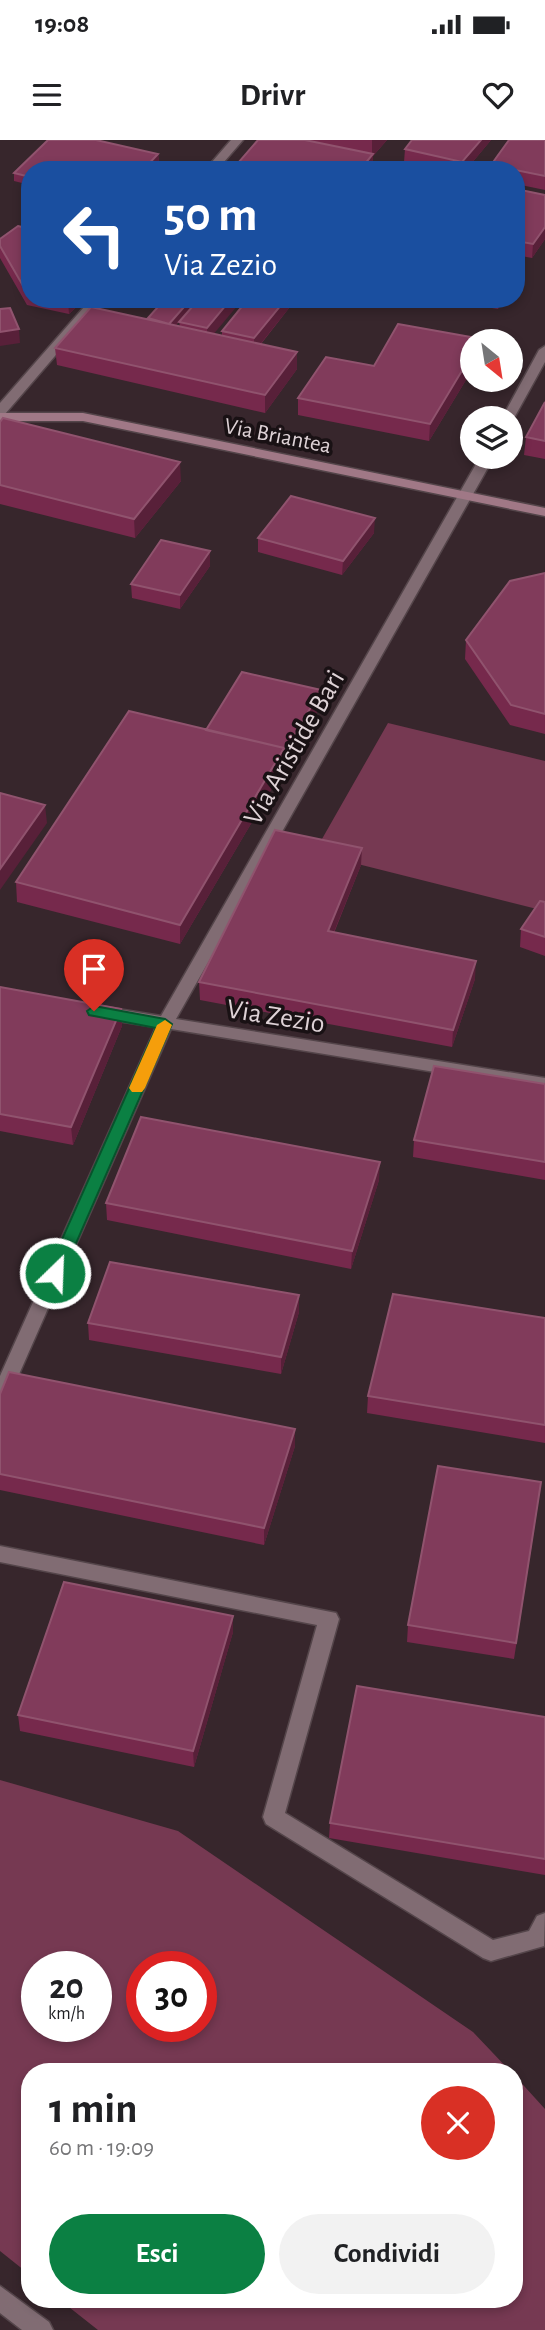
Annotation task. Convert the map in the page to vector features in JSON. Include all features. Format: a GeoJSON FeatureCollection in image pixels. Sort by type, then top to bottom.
{"type":"FeatureCollection","features":[{"type":"Feature","properties":{"kind":"main road","name":"Via Briantea"},"geometry":{"type":"LineString","coordinates":[[0,417],[83,417],[545,512]]}},
{"type":"Feature","properties":{"kind":"street"},"geometry":{"type":"LineString","coordinates":[[219,161],[237,140]]}},
{"type":"Feature","properties":{"kind":"street"},"geometry":{"type":"LineString","coordinates":[[0,411],[90,308]]}},
{"type":"Feature","properties":{"kind":"street"},"geometry":{"type":"LineString","coordinates":[[515,406],[545,350]]}},
{"type":"Feature","properties":{"kind":"street","name":"Via Aristide Bari"},"geometry":{"type":"LineString","coordinates":[[0,1397],[165,1024],[481,469]]}},
{"type":"Feature","properties":{"kind":"street","name":"Via Zezio"},"geometry":{"type":"LineString","coordinates":[[76,1007],[165,1024],[545,1084]]}},
{"type":"Feature","properties":{"kind":"street"},"geometry":{"type":"LineString","coordinates":[[0,1554],[329,1619],[273,1816],[491,1951],[536,1939],[545,1923]]}},
{"type":"Feature","properties":{"kind":"street"},"geometry":{"type":"LineString","coordinates":[[0,2298],[41,2330]]}},
{"type":"Feature","properties":{"kind":"shaded area"},"geometry":{"type":"Polygon","coordinates":[[[388,723],[545,761],[545,911],[314,853],[388,723]]]}},
{"type":"Feature","properties":{"kind":"shaded area"},"geometry":{"type":"Polygon","coordinates":[[[0,1780],[178,1831],[473,2032],[502,2063],[21,2063],[21,2268],[0,2251],[0,1780]]]}},
{"type":"Feature","properties":{"kind":"shaded area"},"geometry":{"type":"Polygon","coordinates":[[[523,2085],[545,2109],[545,2330],[98,2330],[70,2308],[523,2308],[523,2085]]]}},
{"type":"Feature","properties":{"kind":"building"},"geometry":{"type":"Polygon","coordinates":[[[48,140],[96,140],[158,154],[151,161],[26,161],[48,140]]]}},
{"type":"Feature","properties":{"kind":"building"},"geometry":{"type":"Polygon","coordinates":[[[258,140],[305,140],[373,154],[367,161],[240,161],[258,140]]]}},
{"type":"Feature","properties":{"kind":"building"},"geometry":{"type":"Polygon","coordinates":[[[412,140],[481,140],[463,161],[405,149],[412,140]]]}},
{"type":"Feature","properties":{"kind":"building"},"geometry":{"type":"Polygon","coordinates":[[[509,140],[545,140],[545,176],[525,172],[525,161],[494,161],[509,140]]]}},
{"type":"Feature","properties":{"kind":"building"},"geometry":{"type":"Polygon","coordinates":[[[525,191],[545,195],[545,227],[533,244],[525,243],[525,191]]]}},
{"type":"Feature","properties":{"kind":"building"},"geometry":{"type":"Polygon","coordinates":[[[18,226],[21,227],[21,282],[0,246],[0,239],[18,226]]]}},
{"type":"Feature","properties":{"kind":"building"},"geometry":{"type":"Polygon","coordinates":[[[10,308],[19,329],[0,332],[0,309],[10,308]]]}},
{"type":"Feature","properties":{"kind":"building"},"geometry":{"type":"Polygon","coordinates":[[[90,308],[96,308],[297,352],[265,395],[55,348],[90,308]]]}},
{"type":"Feature","properties":{"kind":"building"},"geometry":{"type":"Polygon","coordinates":[[[157,308],[183,308],[169,324],[148,318],[157,308]]]}},
{"type":"Feature","properties":{"kind":"building"},"geometry":{"type":"Polygon","coordinates":[[[191,308],[224,308],[207,328],[179,322],[191,308]]]}},
{"type":"Feature","properties":{"kind":"building"},"geometry":{"type":"Polygon","coordinates":[[[241,308],[279,308],[254,338],[222,331],[241,308]]]}},
{"type":"Feature","properties":{"kind":"building"},"geometry":{"type":"Polygon","coordinates":[[[398,324],[460,335],[460,374],[430,424],[298,398],[326,357],[374,366],[398,324]]]}},
{"type":"Feature","properties":{"kind":"building"},"geometry":{"type":"Polygon","coordinates":[[[545,402],[545,441],[526,437],[545,402]]]}},
{"type":"Feature","properties":{"kind":"building"},"geometry":{"type":"Polygon","coordinates":[[[3,418],[180,462],[134,519],[0,485],[0,422],[3,418]]]}},
{"type":"Feature","properties":{"kind":"building"},"geometry":{"type":"Polygon","coordinates":[[[291,496],[375,518],[343,561],[258,538],[291,496]]]}},
{"type":"Feature","properties":{"kind":"building"},"geometry":{"type":"Polygon","coordinates":[[[161,540],[210,551],[180,595],[131,584],[161,540]]]}},
{"type":"Feature","properties":{"kind":"building"},"geometry":{"type":"Polygon","coordinates":[[[545,573],[545,714],[511,705],[466,640],[510,581],[545,573]]]}},
{"type":"Feature","properties":{"kind":"building"},"geometry":{"type":"Polygon","coordinates":[[[242,672],[321,690],[284,753],[284,748],[206,730],[242,672]]]}},
{"type":"Feature","properties":{"kind":"building"},"geometry":{"type":"Polygon","coordinates":[[[129,711],[284,748],[180,925],[16,882],[129,711]]]}},
{"type":"Feature","properties":{"kind":"building"},"geometry":{"type":"Polygon","coordinates":[[[0,793],[45,805],[0,869],[0,793]]]}},
{"type":"Feature","properties":{"kind":"building"},"geometry":{"type":"Polygon","coordinates":[[[275,830],[362,848],[328,931],[476,961],[453,1030],[199,982],[275,830]]]}},
{"type":"Feature","properties":{"kind":"building"},"geometry":{"type":"Polygon","coordinates":[[[540,901],[545,902],[545,937],[521,929],[540,901]]]}},
{"type":"Feature","properties":{"kind":"building"},"geometry":{"type":"Polygon","coordinates":[[[0,987],[121,1009],[71,1127],[0,1114],[0,987]]]}},
{"type":"Feature","properties":{"kind":"building"},"geometry":{"type":"Polygon","coordinates":[[[434,1066],[545,1084],[545,1162],[414,1140],[434,1066]]]}},
{"type":"Feature","properties":{"kind":"building"},"geometry":{"type":"Polygon","coordinates":[[[141,1117],[380,1162],[352,1251],[106,1203],[141,1117]]]}},
{"type":"Feature","properties":{"kind":"building"},"geometry":{"type":"Polygon","coordinates":[[[110,1262],[299,1295],[281,1357],[88,1323],[110,1262]]]}},
{"type":"Feature","properties":{"kind":"building"},"geometry":{"type":"Polygon","coordinates":[[[393,1294],[545,1318],[545,1425],[368,1396],[393,1294]]]}},
{"type":"Feature","properties":{"kind":"building"},"geometry":{"type":"Polygon","coordinates":[[[9,1372],[295,1429],[264,1528],[0,1474],[0,1394],[9,1372]]]}},
{"type":"Feature","properties":{"kind":"building"},"geometry":{"type":"Polygon","coordinates":[[[438,1466],[541,1482],[516,1643],[408,1625],[438,1466]]]}},
{"type":"Feature","properties":{"kind":"building"},"geometry":{"type":"Polygon","coordinates":[[[64,1582],[233,1616],[193,1751],[18,1715],[64,1582]]]}},
{"type":"Feature","properties":{"kind":"building"},"geometry":{"type":"Polygon","coordinates":[[[357,1686],[545,1717],[545,1859],[330,1823],[357,1686]]]}},
{"type":"Feature","properties":{"kind":"slow traffic"},"geometry":{"type":"LineString","coordinates":[[137,1088],[165,1025]]}},
{"type":"Feature","properties":{"kind":"route"},"geometry":{"type":"LineString","coordinates":[[55,1273],[165,1024],[94,1011]]}}]}
